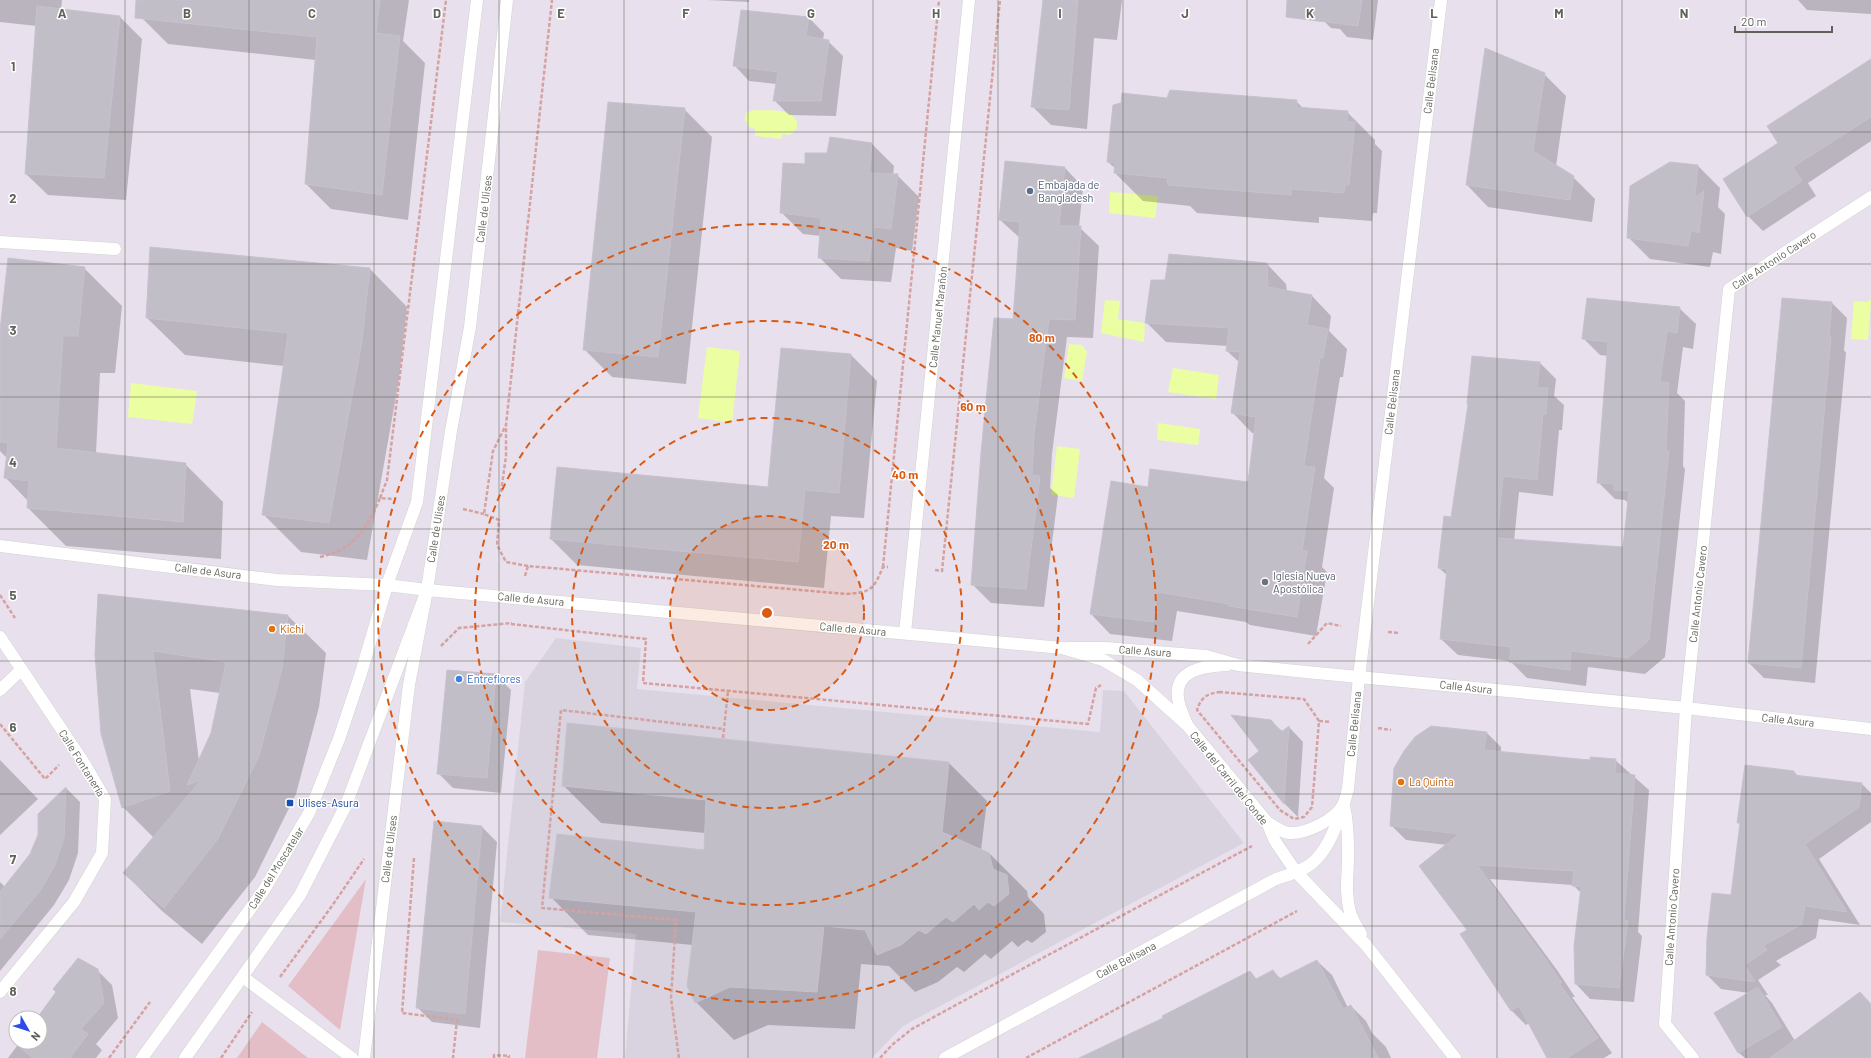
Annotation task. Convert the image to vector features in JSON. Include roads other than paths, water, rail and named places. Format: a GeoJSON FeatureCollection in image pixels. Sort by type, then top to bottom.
{"type":"FeatureCollection","features":[{"type":"Feature","properties":{"kind":"street","name":"Calle de Ulises"},"geometry":{"type":"LineString","coordinates":[[387,585],[417,502],[477,0]]}},
{"type":"Feature","properties":{"kind":"street","name":"Calle de Ulises"},"geometry":{"type":"LineString","coordinates":[[364,1058],[409,685],[427,590],[451,431],[470,327],[507,0]]}},
{"type":"Feature","properties":{"kind":"street","name":"Calle Manuel Marañón"},"geometry":{"type":"LineString","coordinates":[[905,633],[970,0]]}},
{"type":"Feature","properties":{"kind":"street","name":"Calle Belisana"},"geometry":{"type":"LineString","coordinates":[[945,1058],[1269,882],[1310,865],[1321,853],[1334,829],[1344,805],[1348,789],[1359,677],[1440,0]]}},
{"type":"Feature","properties":{"kind":"street","name":"Calle Antonio Cavero"},"geometry":{"type":"LineString","coordinates":[[1693,1058],[1665,1024],[1686,708],[1729,288],[1871,197]]}},
{"type":"Feature","properties":{"kind":"street"},"geometry":{"type":"LineString","coordinates":[[0,242],[115,249]]}},
{"type":"Feature","properties":{"kind":"street","name":"Calle de Asura"},"geometry":{"type":"LineString","coordinates":[[0,546],[277,580],[387,585],[427,590],[1062,648]]}},
{"type":"Feature","properties":{"kind":"street","name":"Calle del Moscatelar"},"geometry":{"type":"LineString","coordinates":[[142,1058],[264,890],[309,813],[339,739],[362,673],[387,585]]}},
{"type":"Feature","properties":{"kind":"street"},"geometry":{"type":"LineString","coordinates":[[185,1058],[300,895],[346,806],[427,590]]}},
{"type":"Feature","properties":{"kind":"street","name":"Calle Fontanería"},"geometry":{"type":"LineString","coordinates":[[0,637],[84,763],[105,799],[102,853],[74,902],[0,992]]}},
{"type":"Feature","properties":{"kind":"street","name":"Calle Asura"},"geometry":{"type":"LineString","coordinates":[[1062,648],[1105,648],[1179,653],[1206,656],[1238,665],[1686,708],[1871,729]]}},
{"type":"Feature","properties":{"kind":"street","name":"Calle del Carril del Conde"},"geometry":{"type":"LineString","coordinates":[[1062,648],[1103,660],[1118,667],[1138,680],[1187,725],[1266,822],[1275,841],[1296,872],[1366,945],[1455,1058]]}},
{"type":"Feature","properties":{"kind":"street"},"geometry":{"type":"LineString","coordinates":[[1187,725],[1178,698],[1178,689],[1183,678],[1191,671],[1204,666],[1238,665]]}},
{"type":"Feature","properties":{"kind":"street"},"geometry":{"type":"LineString","coordinates":[[0,690],[21,670]]}},
{"type":"Feature","properties":{"kind":"street","name":"Calle Belisana"},"geometry":{"type":"LineString","coordinates":[[1344,805],[1347,823],[1348,901],[1350,912],[1366,945]]}},
{"type":"Feature","properties":{"kind":"street"},"geometry":{"type":"LineString","coordinates":[[1266,822],[1290,833],[1300,832],[1313,829],[1322,824],[1344,805]]}},
{"type":"Feature","properties":{"kind":"street"},"geometry":{"type":"LineString","coordinates":[[243,977],[352,1058]]}},
{"type":"Feature","properties":{"kind":"place","name":"Embajada de Bangladesh"},"geometry":{"type":"Point","coordinates":[1030,191]}},
{"type":"Feature","properties":{"kind":"place","name":"Iglesia Nueva Apostólica"},"geometry":{"type":"Point","coordinates":[1265,582]}},
{"type":"Feature","properties":{"kind":"place","name":"Kichi"},"geometry":{"type":"Point","coordinates":[272,629]}},
{"type":"Feature","properties":{"kind":"place","name":"Entreflores"},"geometry":{"type":"Point","coordinates":[459,679]}},
{"type":"Feature","properties":{"kind":"place","name":"La Quinta"},"geometry":{"type":"Point","coordinates":[1401,782]}},
{"type":"Feature","properties":{"kind":"place","name":"Ulises-Asura"},"geometry":{"type":"Point","coordinates":[290,803]}}]}
